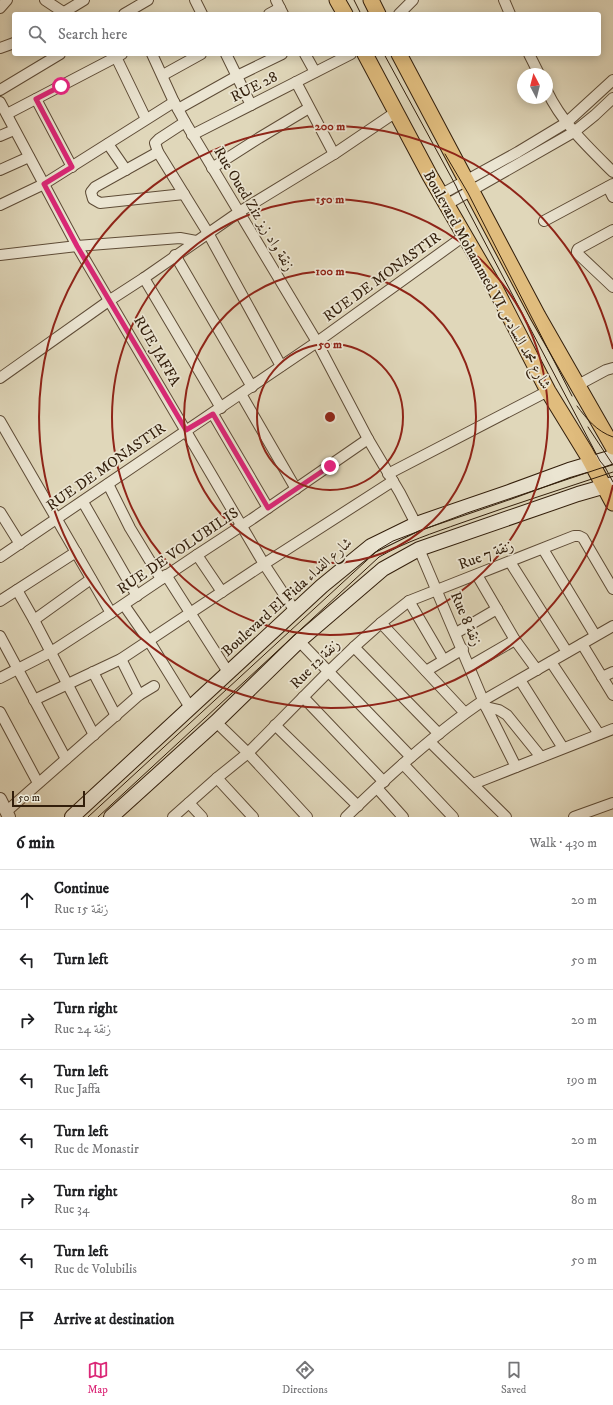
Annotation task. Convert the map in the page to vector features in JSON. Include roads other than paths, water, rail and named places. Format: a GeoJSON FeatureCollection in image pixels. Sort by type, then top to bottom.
{"type":"FeatureCollection","features":[{"type":"Feature","properties":{"kind":"main road"},"geometry":{"type":"LineString","coordinates":[[337,0],[344,12]]}},
{"type":"Feature","properties":{"kind":"main road"},"geometry":{"type":"LineString","coordinates":[[371,0],[377,12]]}},
{"type":"Feature","properties":{"kind":"main road","name":"Boulevard Mohammed VI شارع محمد السادس"},"geometry":{"type":"LineString","coordinates":[[366,56],[443,200],[495,288],[548,391],[591,463],[608,485],[613,503]]}},
{"type":"Feature","properties":{"kind":"main road","name":"Boulevard Mohammed VI شارع محمد السادس"},"geometry":{"type":"LineString","coordinates":[[400,56],[535,309],[613,447]]}},
{"type":"Feature","properties":{"kind":"main road","name":"Boulevard El Fida شارع الفداء"},"geometry":{"type":"LineString","coordinates":[[72,817],[191,709],[228,672],[322,586],[371,546],[416,524],[591,463],[613,457]]}},
{"type":"Feature","properties":{"kind":"main road"},"geometry":{"type":"LineString","coordinates":[[111,817],[216,722],[299,641],[383,569],[420,549],[608,485]]}},
{"type":"Feature","properties":{"kind":"street"},"geometry":{"type":"LineString","coordinates":[[0,8],[7,0]]}},
{"type":"Feature","properties":{"kind":"street"},"geometry":{"type":"LineString","coordinates":[[45,0],[61,12]]}},
{"type":"Feature","properties":{"kind":"street"},"geometry":{"type":"LineString","coordinates":[[64,12],[84,0]]}},
{"type":"Feature","properties":{"kind":"street"},"geometry":{"type":"LineString","coordinates":[[130,12],[148,0]]}},
{"type":"Feature","properties":{"kind":"street"},"geometry":{"type":"LineString","coordinates":[[195,0],[200,12]]}},
{"type":"Feature","properties":{"kind":"street"},"geometry":{"type":"LineString","coordinates":[[401,12],[413,0]]}},
{"type":"Feature","properties":{"kind":"street"},"geometry":{"type":"LineString","coordinates":[[504,0],[509,12]]}},
{"type":"Feature","properties":{"kind":"street"},"geometry":{"type":"LineString","coordinates":[[0,48],[12,44]]}},
{"type":"Feature","properties":{"kind":"street"},"geometry":{"type":"LineString","coordinates":[[0,90],[57,56]]}},
{"type":"Feature","properties":{"kind":"street"},"geometry":{"type":"LineString","coordinates":[[7,114],[119,56],[146,119]]}},
{"type":"Feature","properties":{"kind":"street","name":"Rue Oued Ziz زنقة واد زيز"},"geometry":{"type":"LineString","coordinates":[[153,56],[176,106],[192,135],[317,342],[368,440],[391,477],[416,524]]}},
{"type":"Feature","properties":{"kind":"street"},"geometry":{"type":"LineString","coordinates":[[162,75],[197,56]]}},
{"type":"Feature","properties":{"kind":"street"},"geometry":{"type":"LineString","coordinates":[[227,56],[251,105]]}},
{"type":"Feature","properties":{"kind":"street"},"geometry":{"type":"LineString","coordinates":[[0,205],[44,184],[146,119],[278,56]]}},
{"type":"Feature","properties":{"kind":"street"},"geometry":{"type":"LineString","coordinates":[[306,56],[315,72]]}},
{"type":"Feature","properties":{"kind":"street","name":"RUE 28"},"geometry":{"type":"LineString","coordinates":[[192,135],[347,56]]}},
{"type":"Feature","properties":{"kind":"street"},"geometry":{"type":"LineString","coordinates":[[530,56],[536,68]]}},
{"type":"Feature","properties":{"kind":"street"},"geometry":{"type":"LineString","coordinates":[[470,186],[518,152],[566,123],[613,80]]}},
{"type":"Feature","properties":{"kind":"street"},"geometry":{"type":"LineString","coordinates":[[296,82],[334,154]]}},
{"type":"Feature","properties":{"kind":"street"},"geometry":{"type":"LineString","coordinates":[[443,200],[523,161],[574,132],[596,115],[613,98]]}},
{"type":"Feature","properties":{"kind":"street"},"geometry":{"type":"LineString","coordinates":[[36,99],[72,167]]}},
{"type":"Feature","properties":{"kind":"street","name":"RUE JAFFA"},"geometry":{"type":"LineString","coordinates":[[0,102],[77,246],[241,526],[295,611]]}},
{"type":"Feature","properties":{"kind":"street"},"geometry":{"type":"LineString","coordinates":[[553,104],[574,132],[611,165]]}},
{"type":"Feature","properties":{"kind":"street"},"geometry":{"type":"LineString","coordinates":[[212,168],[309,108]]}},
{"type":"Feature","properties":{"kind":"street"},"geometry":{"type":"LineString","coordinates":[[0,378],[110,300],[239,212],[334,154],[396,112]]}},
{"type":"Feature","properties":{"kind":"street"},"geometry":{"type":"LineString","coordinates":[[184,194],[100,203],[95,201],[91,194],[92,189],[126,170],[156,148],[159,139],[185,122]]}},
{"type":"Feature","properties":{"kind":"street"},"geometry":{"type":"LineString","coordinates":[[0,136],[14,130]]}},
{"type":"Feature","properties":{"kind":"street"},"geometry":{"type":"LineString","coordinates":[[108,144],[126,170]]}},
{"type":"Feature","properties":{"kind":"street"},"geometry":{"type":"LineString","coordinates":[[156,148],[208,233],[281,366]]}},
{"type":"Feature","properties":{"kind":"street"},"geometry":{"type":"LineString","coordinates":[[518,152],[523,161]]}},
{"type":"Feature","properties":{"kind":"street"},"geometry":{"type":"LineString","coordinates":[[0,170],[29,157]]}},
{"type":"Feature","properties":{"kind":"street"},"geometry":{"type":"LineString","coordinates":[[544,222],[611,186],[613,197]]}},
{"type":"Feature","properties":{"kind":"street"},"geometry":{"type":"LineString","coordinates":[[612,232],[578,249],[577,253],[613,287]]}},
{"type":"Feature","properties":{"kind":"street","name":"RUE DE MONASTIR"},"geometry":{"type":"LineString","coordinates":[[0,558],[317,342],[464,236]]}},
{"type":"Feature","properties":{"kind":"street"},"geometry":{"type":"LineString","coordinates":[[0,255],[77,246],[180,238],[196,241]]}},
{"type":"Feature","properties":{"kind":"street"},"geometry":{"type":"LineString","coordinates":[[175,255],[252,387]]}},
{"type":"Feature","properties":{"kind":"street"},"geometry":{"type":"LineString","coordinates":[[144,278],[217,410],[268,508]]}},
{"type":"Feature","properties":{"kind":"street"},"geometry":{"type":"LineString","coordinates":[[578,385],[606,370],[613,368]]}},
{"type":"Feature","properties":{"kind":"street"},"geometry":{"type":"LineString","coordinates":[[34,700],[121,659],[391,477],[548,391]]}},
{"type":"Feature","properties":{"kind":"street"},"geometry":{"type":"LineString","coordinates":[[241,394],[296,488]]}},
{"type":"Feature","properties":{"kind":"street"},"geometry":{"type":"LineString","coordinates":[[0,421],[111,614]]}},
{"type":"Feature","properties":{"kind":"street","name":"RUE DE VOLUBILIS"},"geometry":{"type":"LineString","coordinates":[[0,678],[51,652],[111,614],[197,554],[368,440]]}},
{"type":"Feature","properties":{"kind":"street"},"geometry":{"type":"LineString","coordinates":[[108,484],[130,528],[190,613],[228,672]]}},
{"type":"Feature","properties":{"kind":"street"},"geometry":{"type":"LineString","coordinates":[[83,502],[137,596]]}},
{"type":"Feature","properties":{"kind":"street"},"geometry":{"type":"LineString","coordinates":[[0,512],[20,544]]}},
{"type":"Feature","properties":{"kind":"street","name":"Rue 7 زنقة"},"geometry":{"type":"LineString","coordinates":[[409,601],[574,536],[583,538],[613,589]]}},
{"type":"Feature","properties":{"kind":"street","name":"Rue 8 زنقة"},"geometry":{"type":"LineString","coordinates":[[420,549],[485,704],[516,767]]}},
{"type":"Feature","properties":{"kind":"street"},"geometry":{"type":"LineString","coordinates":[[543,549],[595,635]]}},
{"type":"Feature","properties":{"kind":"street"},"geometry":{"type":"LineString","coordinates":[[0,601],[76,552]]}},
{"type":"Feature","properties":{"kind":"street"},"geometry":{"type":"LineString","coordinates":[[197,554],[222,592]]}},
{"type":"Feature","properties":{"kind":"street"},"geometry":{"type":"LineString","coordinates":[[510,562],[567,652]]}},
{"type":"Feature","properties":{"kind":"street"},"geometry":{"type":"LineString","coordinates":[[477,575],[515,640],[537,670]]}},
{"type":"Feature","properties":{"kind":"street"},"geometry":{"type":"LineString","coordinates":[[34,620],[91,579]]}},
{"type":"Feature","properties":{"kind":"street"},"geometry":{"type":"LineString","coordinates":[[17,590],[94,735]]}},
{"type":"Feature","properties":{"kind":"street"},"geometry":{"type":"LineString","coordinates":[[409,601],[444,659]]}},
{"type":"Feature","properties":{"kind":"street","name":"Rue 12 زنقة"},"geometry":{"type":"LineString","coordinates":[[173,817],[248,753],[354,647],[409,601]]}},
{"type":"Feature","properties":{"kind":"street"},"geometry":{"type":"LineString","coordinates":[[124,605],[149,641],[191,709]]}},
{"type":"Feature","properties":{"kind":"street"},"geometry":{"type":"LineString","coordinates":[[456,632],[497,609]]}},
{"type":"Feature","properties":{"kind":"street"},"geometry":{"type":"LineString","coordinates":[[381,623],[465,713]]}},
{"type":"Feature","properties":{"kind":"street"},"geometry":{"type":"LineString","coordinates":[[275,725],[353,813],[407,760],[465,713],[485,704],[520,680],[595,635],[613,626]]}},
{"type":"Feature","properties":{"kind":"street"},"geometry":{"type":"LineString","coordinates":[[0,636],[66,759]]}},
{"type":"Feature","properties":{"kind":"street"},"geometry":{"type":"LineString","coordinates":[[470,666],[515,640]]}},
{"type":"Feature","properties":{"kind":"street"},"geometry":{"type":"LineString","coordinates":[[299,641],[407,760],[453,817]]}},
{"type":"Feature","properties":{"kind":"street"},"geometry":{"type":"LineString","coordinates":[[582,644],[613,695]]}},
{"type":"Feature","properties":{"kind":"street"},"geometry":{"type":"LineString","coordinates":[[354,647],[439,734]]}},
{"type":"Feature","properties":{"kind":"street"},"geometry":{"type":"LineString","coordinates":[[426,671],[463,649]]}},
{"type":"Feature","properties":{"kind":"street"},"geometry":{"type":"LineString","coordinates":[[121,659],[139,695]]}},
{"type":"Feature","properties":{"kind":"street"},"geometry":{"type":"LineString","coordinates":[[551,662],[599,734]]}},
{"type":"Feature","properties":{"kind":"street"},"geometry":{"type":"LineString","coordinates":[[93,672],[116,716]]}},
{"type":"Feature","properties":{"kind":"street"},"geometry":{"type":"LineString","coordinates":[[602,677],[613,672]]}},
{"type":"Feature","properties":{"kind":"street"},"geometry":{"type":"LineString","coordinates":[[520,680],[563,748]]}},
{"type":"Feature","properties":{"kind":"street"},"geometry":{"type":"LineString","coordinates":[[0,799],[8,814],[38,783],[139,695],[154,686]]}},
{"type":"Feature","properties":{"kind":"street"},"geometry":{"type":"LineString","coordinates":[[303,697],[380,785],[403,817]]}},
{"type":"Feature","properties":{"kind":"street"},"geometry":{"type":"LineString","coordinates":[[485,704],[506,715],[541,757]]}},
{"type":"Feature","properties":{"kind":"street"},"geometry":{"type":"LineString","coordinates":[[0,712],[38,783]]}},
{"type":"Feature","properties":{"kind":"street"},"geometry":{"type":"LineString","coordinates":[[216,722],[248,753],[307,817]]}},
{"type":"Feature","properties":{"kind":"street"},"geometry":{"type":"LineString","coordinates":[[473,784],[613,729]]}},
{"type":"Feature","properties":{"kind":"street"},"geometry":{"type":"LineString","coordinates":[[430,742],[506,817]]}},
{"type":"Feature","properties":{"kind":"street"},"geometry":{"type":"LineString","coordinates":[[217,778],[253,817]]}},
{"type":"Feature","properties":{"kind":"street"},"geometry":{"type":"LineString","coordinates":[[189,803],[202,817]]}},
{"type":"Feature","properties":{"kind":"street"},"geometry":{"type":"LineString","coordinates":[[574,817],[613,803]]}},
{"type":"Feature","properties":{"kind":"tram line"},"geometry":{"type":"LineString","coordinates":[[354,0],[360,12]]}},
{"type":"Feature","properties":{"kind":"tram line"},"geometry":{"type":"LineString","coordinates":[[385,56],[456,186],[600,461],[613,482]]}},
{"type":"Feature","properties":{"kind":"tram line"},"geometry":{"type":"LineString","coordinates":[[445,154],[468,193],[572,396]]}},
{"type":"Feature","properties":{"kind":"tram line"},"geometry":{"type":"LineString","coordinates":[[577,406],[588,420],[597,428],[613,437]]}},
{"type":"Feature","properties":{"kind":"tram line"},"geometry":{"type":"LineString","coordinates":[[588,427],[613,465]]}},
{"type":"Feature","properties":{"kind":"tram line"},"geometry":{"type":"LineString","coordinates":[[88,817],[378,550],[393,541],[467,513],[613,464]]}},
{"type":"Feature","properties":{"kind":"tram line"},"geometry":{"type":"LineString","coordinates":[[98,817],[379,557],[409,542],[430,534],[613,472]]}}]}
